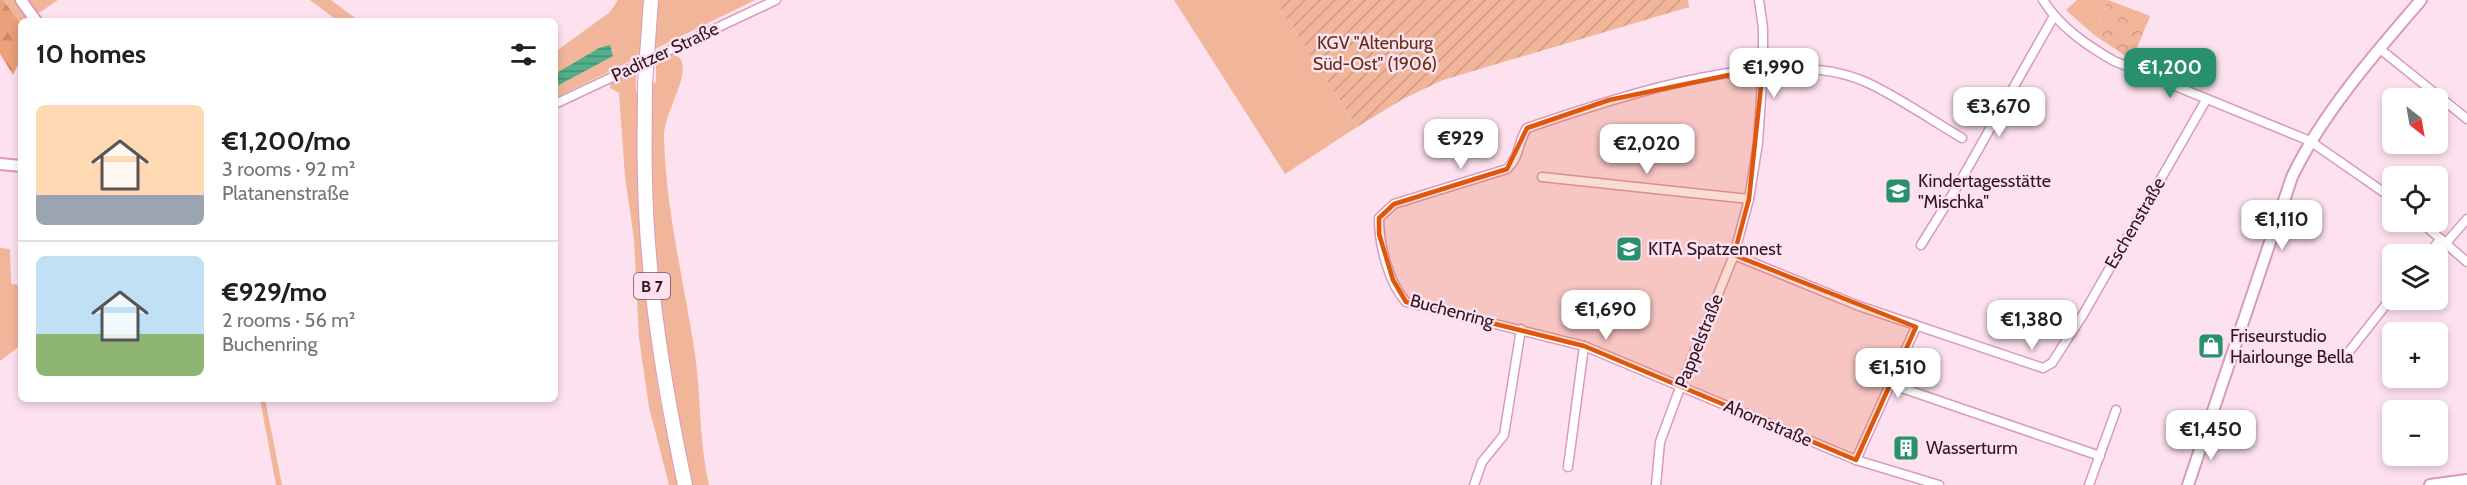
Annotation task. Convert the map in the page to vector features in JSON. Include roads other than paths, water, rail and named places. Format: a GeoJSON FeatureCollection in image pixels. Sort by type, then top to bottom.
{"type":"FeatureCollection","features":[{"type":"Feature","properties":{"kind":"highway","name":"B 7"},"geometry":{"type":"LineString","coordinates":[[651,0],[645,84],[645,181],[652,285],[665,387],[685,485]]}},
{"type":"Feature","properties":{"kind":"street"},"geometry":{"type":"LineString","coordinates":[[21,0],[34,18]]}},
{"type":"Feature","properties":{"kind":"street","name":"Paditzer Straße"},"geometry":{"type":"LineString","coordinates":[[558,103],[776,0]]}},
{"type":"Feature","properties":{"kind":"street","name":"Pappelstraße"},"geometry":{"type":"LineString","coordinates":[[1656,485],[1660,442],[1734,255],[1749,199],[1758,143],[1763,68],[1763,28],[1759,0]]}},
{"type":"Feature","properties":{"kind":"street"},"geometry":{"type":"LineString","coordinates":[[2043,0],[2054,16],[2091,48],[2114,61],[2310,141],[2382,191]]}},
{"type":"Feature","properties":{"kind":"street"},"geometry":{"type":"LineString","coordinates":[[2188,485],[2292,177],[2310,141],[2380,49],[2421,0]]}},
{"type":"Feature","properties":{"kind":"street"},"geometry":{"type":"LineString","coordinates":[[1921,245],[1957,188],[2054,16]]}},
{"type":"Feature","properties":{"kind":"street"},"geometry":{"type":"LineString","coordinates":[[2380,49],[2467,119]]}},
{"type":"Feature","properties":{"kind":"street"},"geometry":{"type":"LineString","coordinates":[[1763,68],[1827,70],[1867,82],[1962,138]]}},
{"type":"Feature","properties":{"kind":"street","name":"Buchenring"},"geometry":{"type":"LineString","coordinates":[[1681,385],[1584,346],[1406,302],[1398,293],[1393,280],[1379,234],[1379,218],[1394,204],[1506,169],[1513,163],[1520,150],[1522,135],[1527,128],[1609,100],[1686,81],[1763,68]]}},
{"type":"Feature","properties":{"kind":"street","name":"Eschenstraße"},"geometry":{"type":"LineString","coordinates":[[1734,255],[1916,327],[2043,368],[2052,363],[2084,313],[2206,100]]}},
{"type":"Feature","properties":{"kind":"street"},"geometry":{"type":"LineString","coordinates":[[0,164],[18,166]]}},
{"type":"Feature","properties":{"kind":"street"},"geometry":{"type":"LineString","coordinates":[[1542,177],[1749,199]]}},
{"type":"Feature","properties":{"kind":"street"},"geometry":{"type":"LineString","coordinates":[[2440,244],[2467,219]]}},
{"type":"Feature","properties":{"kind":"street"},"geometry":{"type":"LineString","coordinates":[[2433,232],[2467,262]]}},
{"type":"Feature","properties":{"kind":"street"},"geometry":{"type":"LineString","coordinates":[[2344,358],[2382,310]]}},
{"type":"Feature","properties":{"kind":"street"},"geometry":{"type":"LineString","coordinates":[[1856,460],[1916,327]]}},
{"type":"Feature","properties":{"kind":"street"},"geometry":{"type":"LineString","coordinates":[[1474,485],[1482,462],[1504,435],[1521,329]]}},
{"type":"Feature","properties":{"kind":"street"},"geometry":{"type":"LineString","coordinates":[[1568,467],[1584,346]]}},
{"type":"Feature","properties":{"kind":"street"},"geometry":{"type":"LineString","coordinates":[[1890,384],[2100,456]]}},
{"type":"Feature","properties":{"kind":"street","name":"Ahornstraße"},"geometry":{"type":"LineString","coordinates":[[1681,385],[1856,460],[1940,485]]}},
{"type":"Feature","properties":{"kind":"street"},"geometry":{"type":"LineString","coordinates":[[2089,485],[2116,410]]}},
{"type":"Feature","properties":{"kind":"street"},"geometry":{"type":"LineString","coordinates":[[2430,485],[2467,480]]}},
{"type":"Feature","properties":{"kind":"place","name":"Kindertagesstätte \"Mischka\""},"geometry":{"type":"Point","coordinates":[1898,191]}},
{"type":"Feature","properties":{"kind":"place","name":"KITA Spatzennest"},"geometry":{"type":"Point","coordinates":[1629,249]}},
{"type":"Feature","properties":{"kind":"place","name":"Friseurstudio Hairlounge Bella"},"geometry":{"type":"Point","coordinates":[2211,346]}},
{"type":"Feature","properties":{"kind":"place","name":"Wasserturm"},"geometry":{"type":"Point","coordinates":[1906,448]}},
{"type":"Feature","properties":{"kind":"park label","name":"KGV \"Altenburg Süd-Ost\" (1906)"},"geometry":{"type":"Point","coordinates":[1375,53]}}]}
